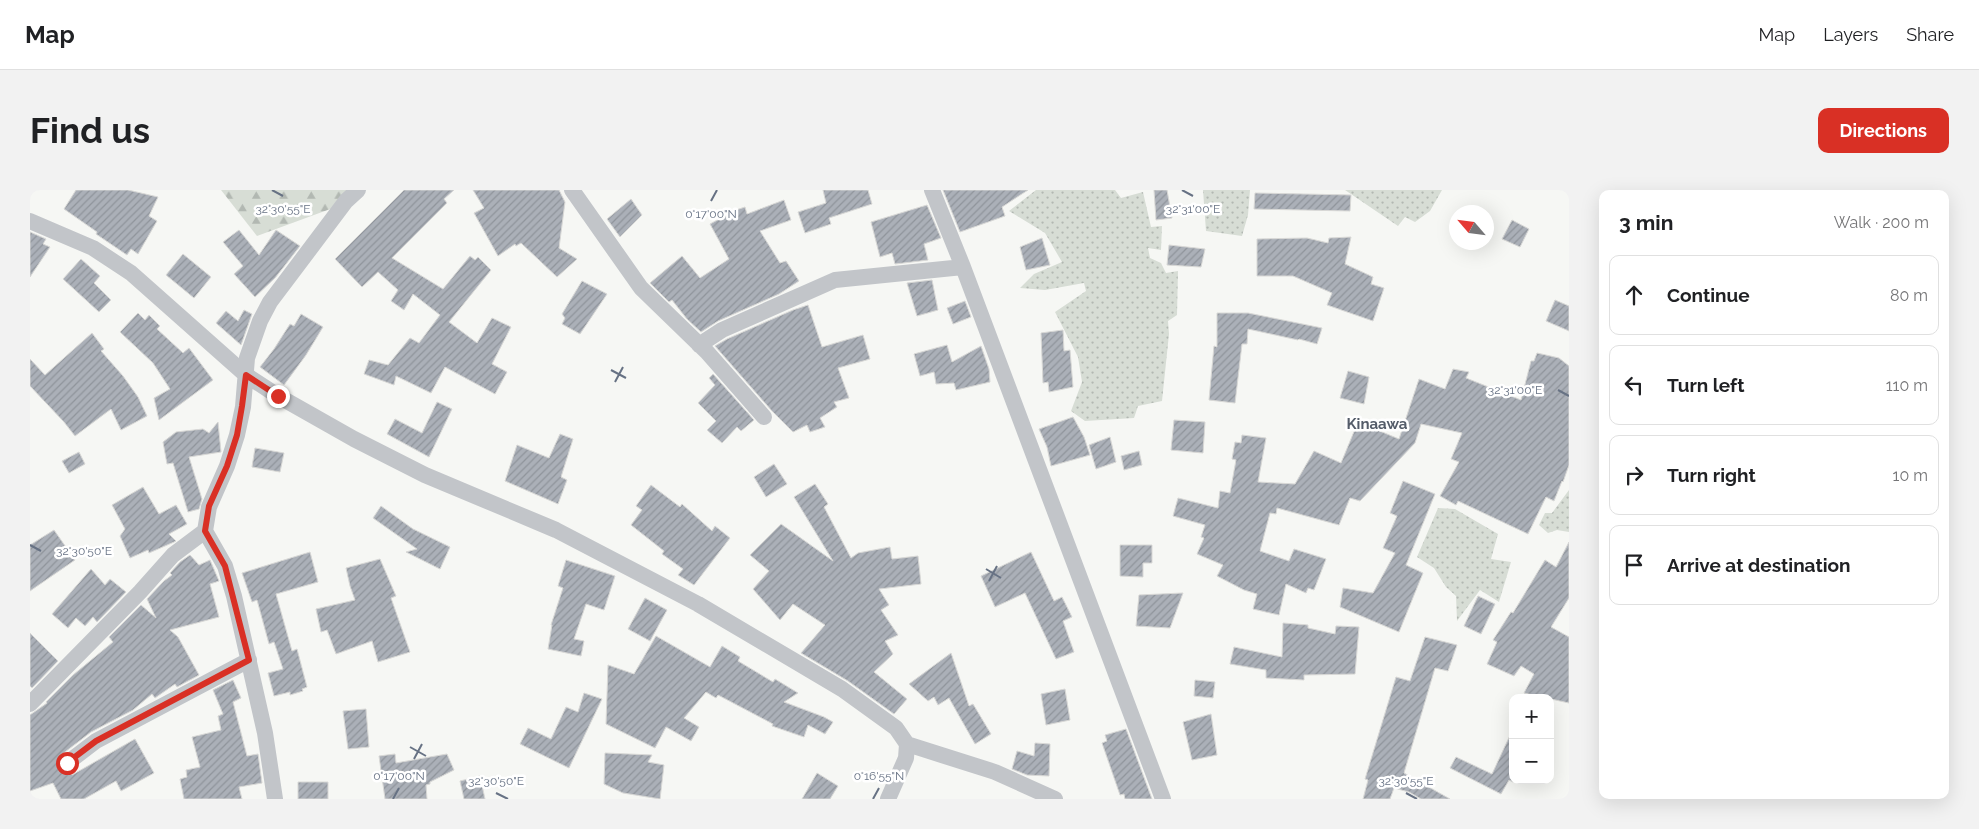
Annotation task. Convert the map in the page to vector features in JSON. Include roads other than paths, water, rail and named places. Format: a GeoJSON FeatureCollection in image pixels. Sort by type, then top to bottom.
{"type":"FeatureCollection","features":[{"type":"Feature","properties":{"kind":"street"},"geometry":{"type":"LineString","coordinates":[[275,799],[265,732],[225,566],[205,531],[209,506],[227,466],[237,435],[247,358],[270,302],[346,201],[358,190]]}},
{"type":"Feature","properties":{"kind":"street"},"geometry":{"type":"LineString","coordinates":[[572,190],[641,288],[699,345],[764,417]]}},
{"type":"Feature","properties":{"kind":"street"},"geometry":{"type":"LineString","coordinates":[[932,190],[963,267],[1163,799]]}},
{"type":"Feature","properties":{"kind":"street"},"geometry":{"type":"LineString","coordinates":[[30,222],[93,248],[131,273],[246,375],[286,401],[354,439],[425,475],[556,530],[698,604],[842,689],[896,728],[907,744],[995,772],[1055,799]]}},
{"type":"Feature","properties":{"kind":"street"},"geometry":{"type":"LineString","coordinates":[[699,345],[722,330],[835,280],[963,267]]}},
{"type":"Feature","properties":{"kind":"street"},"geometry":{"type":"LineString","coordinates":[[30,704],[173,556],[205,531]]}},
{"type":"Feature","properties":{"kind":"street"},"geometry":{"type":"LineString","coordinates":[[67,763],[96,741],[249,660]]}},
{"type":"Feature","properties":{"kind":"street"},"geometry":{"type":"LineString","coordinates":[[888,799],[906,758],[907,744]]}},
{"type":"Feature","properties":{"kind":"district","name":"Kinaawa"},"geometry":{"type":"Point","coordinates":[1377,424]}}]}
